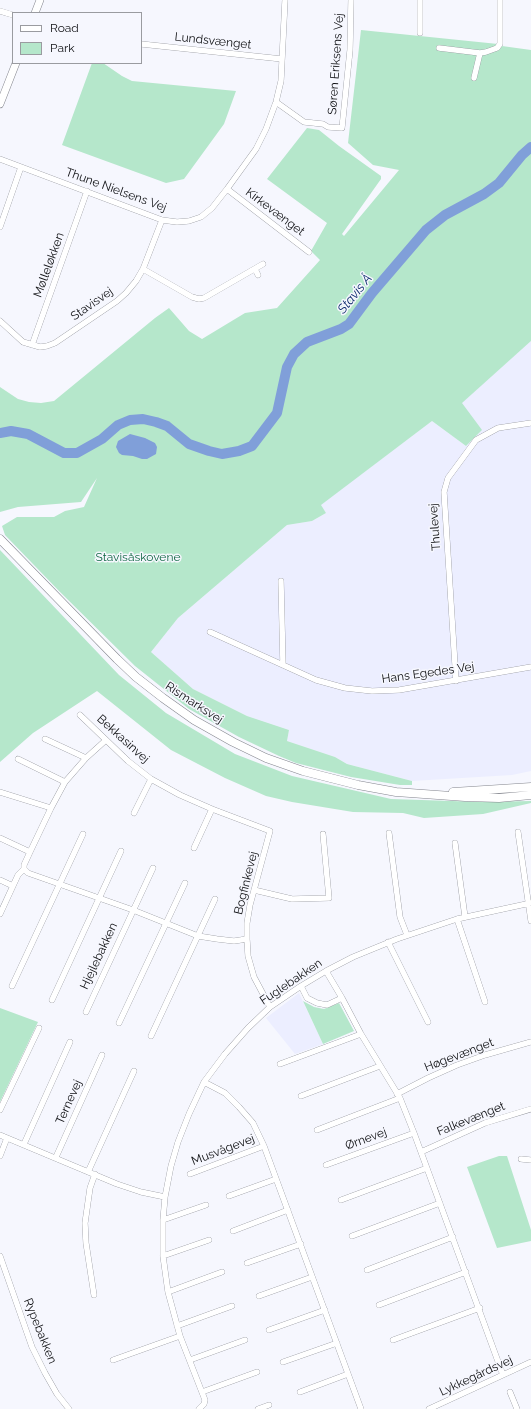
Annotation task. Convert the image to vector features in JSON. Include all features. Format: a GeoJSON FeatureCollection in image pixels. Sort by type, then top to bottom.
{"type":"FeatureCollection","features":[{"type":"Feature","properties":{"kind":"main road","name":"Rismarksvej"},"geometry":{"type":"LineString","coordinates":[[0,539],[136,678],[194,720],[266,758],[303,771],[358,785],[396,792],[499,798],[531,795]]}},
{"type":"Feature","properties":{"kind":"main road","name":"Rismarksvej"},"geometry":{"type":"LineString","coordinates":[[428,793],[531,787]]}},
{"type":"Feature","properties":{"kind":"street"},"geometry":{"type":"LineString","coordinates":[[35,12],[40,0]]}},
{"type":"Feature","properties":{"kind":"street","name":"Thune Nielsens Vej"},"geometry":{"type":"LineString","coordinates":[[0,159],[162,220],[177,222],[190,221],[201,217],[212,208],[227,189],[256,149],[266,129],[276,102],[281,81],[285,0]]}},
{"type":"Feature","properties":{"kind":"street","name":"Søren Eriksens Vej"},"geometry":{"type":"LineString","coordinates":[[276,102],[304,122],[342,128],[350,50],[352,0]]}},
{"type":"Feature","properties":{"kind":"street"},"geometry":{"type":"LineString","coordinates":[[420,0],[420,33]]}},
{"type":"Feature","properties":{"kind":"street"},"geometry":{"type":"LineString","coordinates":[[439,48],[480,52],[492,51],[497,48],[500,44],[500,0]]}},
{"type":"Feature","properties":{"kind":"street"},"geometry":{"type":"LineString","coordinates":[[0,11],[12,15]]}},
{"type":"Feature","properties":{"kind":"street","name":"Lundsvænget"},"geometry":{"type":"LineString","coordinates":[[142,44],[282,59]]}},
{"type":"Feature","properties":{"kind":"street"},"geometry":{"type":"LineString","coordinates":[[474,78],[480,52]]}},
{"type":"Feature","properties":{"kind":"street"},"geometry":{"type":"LineString","coordinates":[[0,104],[3,90],[16,64]]}},
{"type":"Feature","properties":{"kind":"street"},"geometry":{"type":"LineString","coordinates":[[0,227],[22,167]]}},
{"type":"Feature","properties":{"kind":"street","name":"Kirkevænget"},"geometry":{"type":"LineString","coordinates":[[227,189],[309,252]]}},
{"type":"Feature","properties":{"kind":"street","name":"Mølleløkken"},"geometry":{"type":"LineString","coordinates":[[32,345],[87,191]]}},
{"type":"Feature","properties":{"kind":"street","name":"Stavisvej"},"geometry":{"type":"LineString","coordinates":[[32,345],[47,346],[55,343],[117,301],[131,287],[143,269],[162,220]]}},
{"type":"Feature","properties":{"kind":"street"},"geometry":{"type":"LineString","coordinates":[[143,269],[192,298],[199,299],[204,298],[263,264]]}},
{"type":"Feature","properties":{"kind":"street"},"geometry":{"type":"LineString","coordinates":[[255,269],[258,275]]}},
{"type":"Feature","properties":{"kind":"street"},"geometry":{"type":"LineString","coordinates":[[0,321],[23,342],[32,345]]}},
{"type":"Feature","properties":{"kind":"street","name":"Thulevej"},"geometry":{"type":"LineString","coordinates":[[456,681],[444,492],[448,478],[476,440],[498,428],[531,423]]}},
{"type":"Feature","properties":{"kind":"street"},"geometry":{"type":"LineString","coordinates":[[281,581],[283,665]]}},
{"type":"Feature","properties":{"kind":"street","name":"Hans Egedes Vej"},"geometry":{"type":"LineString","coordinates":[[210,632],[316,680],[345,688],[372,691],[399,690],[531,667]]}},
{"type":"Feature","properties":{"kind":"street","name":"Bekkasinvej"},"geometry":{"type":"LineString","coordinates":[[80,715],[128,762],[151,779],[212,810],[270,831]]}},
{"type":"Feature","properties":{"kind":"street"},"geometry":{"type":"LineString","coordinates":[[45,739],[86,758]]}},
{"type":"Feature","properties":{"kind":"street"},"geometry":{"type":"LineString","coordinates":[[0,914],[18,875],[24,869],[24,865],[51,808],[66,782],[86,758],[106,740]]}},
{"type":"Feature","properties":{"kind":"street"},"geometry":{"type":"LineString","coordinates":[[18,759],[66,782]]}},
{"type":"Feature","properties":{"kind":"street","name":"Bekkasinvej"},"geometry":{"type":"LineString","coordinates":[[134,813],[151,779]]}},
{"type":"Feature","properties":{"kind":"street"},"geometry":{"type":"LineString","coordinates":[[0,792],[51,808]]}},
{"type":"Feature","properties":{"kind":"street"},"geometry":{"type":"LineString","coordinates":[[194,848],[212,810]]}},
{"type":"Feature","properties":{"kind":"street","name":"Bogfinkevej"},"geometry":{"type":"LineString","coordinates":[[270,831],[254,890],[247,923],[248,956],[254,977],[270,1007]]}},
{"type":"Feature","properties":{"kind":"street"},"geometry":{"type":"LineString","coordinates":[[518,832],[530,903],[531,921]]}},
{"type":"Feature","properties":{"kind":"street"},"geometry":{"type":"LineString","coordinates":[[389,833],[400,917],[407,936]]}},
{"type":"Feature","properties":{"kind":"street"},"geometry":{"type":"LineString","coordinates":[[12,986],[83,834]]}},
{"type":"Feature","properties":{"kind":"street"},"geometry":{"type":"LineString","coordinates":[[254,890],[292,899],[329,898],[323,834]]}},
{"type":"Feature","properties":{"kind":"street"},"geometry":{"type":"LineString","coordinates":[[0,838],[30,852]]}},
{"type":"Feature","properties":{"kind":"street"},"geometry":{"type":"LineString","coordinates":[[455,843],[465,917]]}},
{"type":"Feature","properties":{"kind":"street","name":"Hjejlebakken"},"geometry":{"type":"LineString","coordinates":[[52,1000],[122,851]]}},
{"type":"Feature","properties":{"kind":"street","name":"Hjejlebakken"},"geometry":{"type":"LineString","coordinates":[[86,1012],[153,868]]}},
{"type":"Feature","properties":{"kind":"street"},"geometry":{"type":"LineString","coordinates":[[24,869],[28,873],[133,910],[198,936],[217,939],[247,940]]}},
{"type":"Feature","properties":{"kind":"street"},"geometry":{"type":"LineString","coordinates":[[0,880],[13,886]]}},
{"type":"Feature","properties":{"kind":"street"},"geometry":{"type":"LineString","coordinates":[[119,1023],[185,883]]}},
{"type":"Feature","properties":{"kind":"street"},"geometry":{"type":"LineString","coordinates":[[151,1036],[215,900]]}},
{"type":"Feature","properties":{"kind":"street","name":"Fuglebakken"},"geometry":{"type":"LineString","coordinates":[[200,1409],[204,1404],[202,1392],[180,1336],[168,1292],[164,1256],[163,1220],[165,1197],[171,1166],[178,1142],[204,1082],[225,1054],[248,1028],[270,1007],[326,971],[388,942],[457,919],[530,903]]}},
{"type":"Feature","properties":{"kind":"street"},"geometry":{"type":"LineString","coordinates":[[457,919],[485,1002]]}},
{"type":"Feature","properties":{"kind":"street"},"geometry":{"type":"LineString","coordinates":[[388,942],[428,1022]]}},
{"type":"Feature","properties":{"kind":"street"},"geometry":{"type":"LineString","coordinates":[[326,971],[361,1034],[399,1096],[480,1308],[503,1375]]}},
{"type":"Feature","properties":{"kind":"street"},"geometry":{"type":"LineString","coordinates":[[301,986],[307,998],[317,1003],[327,1005],[342,998]]}},
{"type":"Feature","properties":{"kind":"street"},"geometry":{"type":"LineString","coordinates":[[0,1110],[39,1028]]}},
{"type":"Feature","properties":{"kind":"street"},"geometry":{"type":"LineString","coordinates":[[280,1064],[361,1034]]}},
{"type":"Feature","properties":{"kind":"street","name":"Ternevej"},"geometry":{"type":"LineString","coordinates":[[24,1144],[70,1042]]}},
{"type":"Feature","properties":{"kind":"street","name":"Høgevænget"},"geometry":{"type":"LineString","coordinates":[[399,1096],[428,1078],[457,1065],[485,1055],[531,1042]]}},
{"type":"Feature","properties":{"kind":"street","name":"Ternevej"},"geometry":{"type":"LineString","coordinates":[[56,1158],[102,1055]]}},
{"type":"Feature","properties":{"kind":"street"},"geometry":{"type":"LineString","coordinates":[[301,1096],[380,1066]]}},
{"type":"Feature","properties":{"kind":"street"},"geometry":{"type":"LineString","coordinates":[[88,1172],[134,1071]]}},
{"type":"Feature","properties":{"kind":"street","name":"Musvågevej"},"geometry":{"type":"LineString","coordinates":[[204,1082],[225,1093],[253,1123],[264,1146],[360,1408]]}},
{"type":"Feature","properties":{"kind":"street"},"geometry":{"type":"LineString","coordinates":[[316,1130],[399,1096]]}},
{"type":"Feature","properties":{"kind":"street","name":"Falkevænget"},"geometry":{"type":"LineString","coordinates":[[421,1152],[485,1123],[531,1109]]}},
{"type":"Feature","properties":{"kind":"street","name":"Ørnevej"},"geometry":{"type":"LineString","coordinates":[[326,1166],[414,1133]]}},
{"type":"Feature","properties":{"kind":"street"},"geometry":{"type":"LineString","coordinates":[[0,1135],[123,1186],[165,1197]]}},
{"type":"Feature","properties":{"kind":"street"},"geometry":{"type":"LineString","coordinates":[[0,1156],[7,1138]]}},
{"type":"Feature","properties":{"kind":"street","name":"Musvågevej"},"geometry":{"type":"LineString","coordinates":[[190,1174],[264,1146]]}},
{"type":"Feature","properties":{"kind":"street"},"geometry":{"type":"LineString","coordinates":[[521,1158],[531,1160]]}},
{"type":"Feature","properties":{"kind":"street"},"geometry":{"type":"LineString","coordinates":[[341,1200],[427,1168]]}},
{"type":"Feature","properties":{"kind":"street"},"geometry":{"type":"LineString","coordinates":[[94,1174],[90,1188],[85,1223],[86,1243],[94,1294]]}},
{"type":"Feature","properties":{"kind":"street"},"geometry":{"type":"LineString","coordinates":[[229,1196],[276,1179]]}},
{"type":"Feature","properties":{"kind":"street"},"geometry":{"type":"LineString","coordinates":[[352,1236],[440,1203]]}},
{"type":"Feature","properties":{"kind":"street"},"geometry":{"type":"LineString","coordinates":[[163,1220],[206,1205]]}},
{"type":"Feature","properties":{"kind":"street"},"geometry":{"type":"LineString","coordinates":[[233,1231],[288,1210]]}},
{"type":"Feature","properties":{"kind":"street"},"geometry":{"type":"LineString","coordinates":[[367,1270],[453,1237]]}},
{"type":"Feature","properties":{"kind":"street"},"geometry":{"type":"LineString","coordinates":[[164,1256],[209,1240]]}},
{"type":"Feature","properties":{"kind":"street"},"geometry":{"type":"LineString","coordinates":[[247,1263],[300,1244]]}},
{"type":"Feature","properties":{"kind":"street","name":"Rypebakken"},"geometry":{"type":"LineString","coordinates":[[0,1256],[32,1347],[57,1394],[69,1409]]}},
{"type":"Feature","properties":{"kind":"street"},"geometry":{"type":"LineString","coordinates":[[168,1292],[222,1272]]}},
{"type":"Feature","properties":{"kind":"street"},"geometry":{"type":"LineString","coordinates":[[379,1306],[466,1272]]}},
{"type":"Feature","properties":{"kind":"street"},"geometry":{"type":"LineString","coordinates":[[258,1296],[312,1277]]}},
{"type":"Feature","properties":{"kind":"street"},"geometry":{"type":"LineString","coordinates":[[177,1326],[232,1306]]}},
{"type":"Feature","properties":{"kind":"street"},"geometry":{"type":"LineString","coordinates":[[393,1340],[480,1308]]}},
{"type":"Feature","properties":{"kind":"street"},"geometry":{"type":"LineString","coordinates":[[269,1330],[325,1310]]}},
{"type":"Feature","properties":{"kind":"street"},"geometry":{"type":"LineString","coordinates":[[113,1360],[180,1336]]}},
{"type":"Feature","properties":{"kind":"street"},"geometry":{"type":"LineString","coordinates":[[190,1360],[245,1340]]}},
{"type":"Feature","properties":{"kind":"street"},"geometry":{"type":"LineString","coordinates":[[283,1362],[337,1343]]}},
{"type":"Feature","properties":{"kind":"street","name":"Lykkegårdsvej"},"geometry":{"type":"LineString","coordinates":[[429,1409],[531,1362]]}},
{"type":"Feature","properties":{"kind":"street"},"geometry":{"type":"LineString","coordinates":[[202,1392],[257,1372]]}},
{"type":"Feature","properties":{"kind":"street"},"geometry":{"type":"LineString","coordinates":[[300,1392],[348,1374]]}},
{"type":"Feature","properties":{"kind":"street"},"geometry":{"type":"LineString","coordinates":[[510,1392],[517,1409]]}},
{"type":"Feature","properties":{"kind":"street"},"geometry":{"type":"LineString","coordinates":[[258,1409],[269,1405]]}},
{"type":"Feature","properties":{"kind":"shaded area"},"geometry":{"type":"Polygon","coordinates":[[[531,341],[531,771],[512,775],[412,781],[347,764],[335,757],[287,741],[289,730],[247,716],[193,689],[151,652],[178,618],[287,525],[312,521],[326,513],[320,505],[432,421],[466,446],[461,403],[531,341]]]}},
{"type":"Feature","properties":{"kind":"shaded area"},"geometry":{"type":"Polygon","coordinates":[[[299,993],[323,1044],[295,1054],[266,1018],[299,993]]]}},
{"type":"Feature","properties":{"kind":"green space","name":"Stavisåskovene"},"geometry":{"type":"Polygon","coordinates":[[[361,30],[498,44],[502,46],[531,50],[531,341],[462,403],[482,430],[466,446],[432,421],[321,505],[326,513],[312,521],[287,525],[178,618],[151,652],[193,689],[247,716],[289,730],[287,741],[335,757],[347,764],[412,781],[412,785],[400,785],[351,777],[296,763],[239,737],[189,709],[135,666],[5,535],[2,526],[17,517],[54,517],[65,511],[84,507],[97,478],[81,502],[18,507],[0,512],[0,387],[18,399],[29,402],[41,403],[54,401],[169,308],[189,331],[202,339],[245,313],[277,308],[320,260],[311,251],[327,223],[267,179],[307,128],[319,130],[381,176],[381,179],[342,234],[344,236],[399,170],[373,165],[348,143],[361,30]]]}},
{"type":"Feature","properties":{"kind":"green space"},"geometry":{"type":"Polygon","coordinates":[[[92,64],[104,64],[132,81],[236,91],[224,124],[184,179],[166,183],[62,145],[92,64]]]}},
{"type":"Feature","properties":{"kind":"green space"},"geometry":{"type":"Polygon","coordinates":[[[0,550],[119,675],[166,713],[235,754],[292,776],[391,799],[482,802],[531,801],[531,803],[483,814],[424,818],[403,813],[353,812],[266,796],[225,778],[171,750],[97,691],[33,733],[0,762],[0,550]]]}},
{"type":"Feature","properties":{"kind":"green space"},"geometry":{"type":"Polygon","coordinates":[[[303,1001],[314,1007],[324,1009],[339,1003],[354,1031],[323,1044],[303,1001]]]}},
{"type":"Feature","properties":{"kind":"green space"},"geometry":{"type":"Polygon","coordinates":[[[0,1008],[38,1022],[0,1102],[0,1008]]]}},
{"type":"Feature","properties":{"kind":"green space"},"geometry":{"type":"Polygon","coordinates":[[[499,1156],[507,1156],[531,1230],[531,1241],[497,1248],[467,1167],[499,1156]]]}},
{"type":"Feature","properties":{"kind":"water"},"geometry":{"type":"Polygon","coordinates":[[[130,434],[145,438],[155,443],[157,447],[156,454],[147,459],[142,459],[119,453],[116,447],[118,441],[130,434]]]}},
{"type":"Feature","properties":{"kind":"waterway","name":"Stavis Å"},"geometry":{"type":"LineString","coordinates":[[0,433],[11,431],[28,434],[64,453],[77,453],[102,439],[118,425],[130,420],[143,419],[167,426],[189,444],[209,451],[222,454],[239,451],[252,446],[277,413],[287,367],[294,354],[307,342],[341,329],[349,324],[372,293],[426,230],[445,215],[484,194],[499,183],[522,155],[531,147]]}}]}
